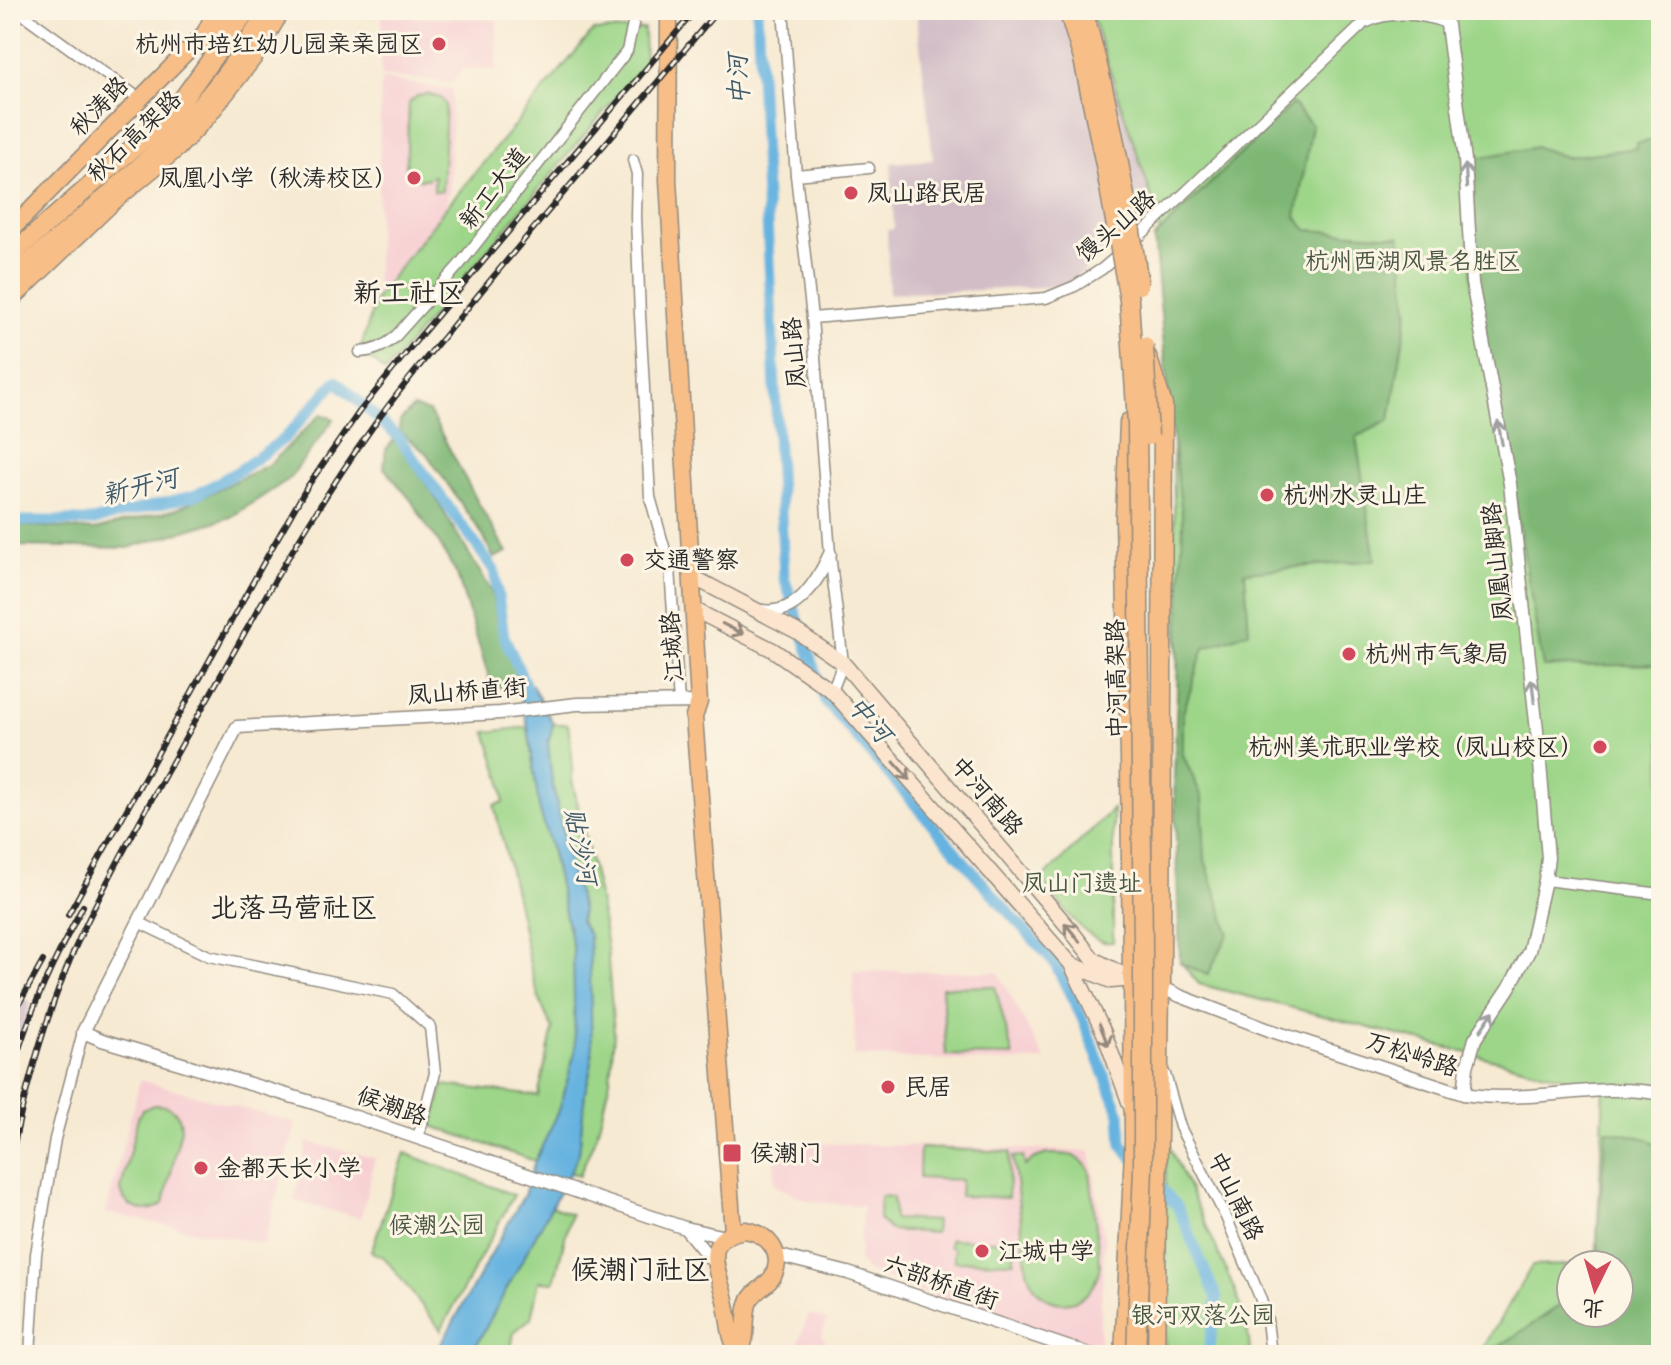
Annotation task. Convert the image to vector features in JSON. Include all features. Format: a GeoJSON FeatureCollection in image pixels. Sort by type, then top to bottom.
{"type":"FeatureCollection","features":[{"type":"Feature","properties":{"kind":"highway"},"geometry":{"type":"LineString","coordinates":[[10,242],[148,121],[213,39],[230,10]]}},
{"type":"Feature","properties":{"kind":"highway","name":"秋石高架路"},"geometry":{"type":"LineString","coordinates":[[10,256],[148,135],[182,100],[247,10]]}},
{"type":"Feature","properties":{"kind":"highway","name":"秋石高架路"},"geometry":{"type":"LineString","coordinates":[[10,279],[162,146],[199,108],[270,10]]}},
{"type":"Feature","properties":{"kind":"highway","name":"中河高架路"},"geometry":{"type":"LineString","coordinates":[[1068,10],[1083,59],[1124,270],[1129,300],[1137,424],[1143,1167],[1136,1355]]}},
{"type":"Feature","properties":{"kind":"highway","name":"中河高架路"},"geometry":{"type":"LineString","coordinates":[[1083,10],[1100,70],[1126,198],[1141,300],[1149,410],[1151,962],[1148,1355]]}},
{"type":"Feature","properties":{"kind":"highway"},"geometry":{"type":"LineString","coordinates":[[1144,347],[1163,405],[1161,987]]}},
{"type":"Feature","properties":{"kind":"highway"},"geometry":{"type":"LineString","coordinates":[[1132,979],[1125,518],[1130,406],[1134,384]]}},
{"type":"Feature","properties":{"kind":"main road","name":"秋涛路"},"geometry":{"type":"LineString","coordinates":[[10,231],[205,33],[216,10]]}},
{"type":"Feature","properties":{"kind":"main road"},"geometry":{"type":"LineString","coordinates":[[10,301],[113,202],[178,148],[208,116],[255,56],[282,10]]}},
{"type":"Feature","properties":{"kind":"main road","name":"江城路"},"geometry":{"type":"LineString","coordinates":[[669,10],[668,180],[699,702],[694,717],[729,1234],[718,1245],[714,1256],[716,1270]]}},
{"type":"Feature","properties":{"kind":"main road","name":"中河南路"},"geometry":{"type":"LineString","coordinates":[[691,576],[796,631],[843,663],[1093,959],[1132,979],[1133,1158],[1123,1355]]}},
{"type":"Feature","properties":{"kind":"main road","name":"中河南路"},"geometry":{"type":"LineString","coordinates":[[693,609],[773,650],[830,690],[1071,964],[1104,1033],[1133,1112]]}},
{"type":"Feature","properties":{"kind":"main road"},"geometry":{"type":"LineString","coordinates":[[1071,964],[1111,981],[1132,979],[1161,987],[1156,1355]]}},
{"type":"Feature","properties":{"kind":"main road"},"geometry":{"type":"LineString","coordinates":[[716,1270],[732,1289],[740,1291],[758,1289],[767,1284],[773,1275],[776,1255],[765,1236],[745,1230],[729,1234]]}},
{"type":"Feature","properties":{"kind":"main road"},"geometry":{"type":"LineString","coordinates":[[716,1270],[725,1300],[731,1340],[739,1355]]}},
{"type":"Feature","properties":{"kind":"main road"},"geometry":{"type":"LineString","coordinates":[[739,1355],[746,1341],[748,1302],[758,1289]]}},
{"type":"Feature","properties":{"kind":"street"},"geometry":{"type":"LineString","coordinates":[[17,10],[140,99]]}},
{"type":"Feature","properties":{"kind":"street","name":"凤山路"},"geometry":{"type":"LineString","coordinates":[[783,10],[830,554],[843,663],[830,690]]}},
{"type":"Feature","properties":{"kind":"street","name":"馒头山路"},"geometry":{"type":"LineString","coordinates":[[812,318],[1025,301],[1046,298],[1075,286],[1115,259],[1362,25],[1373,10]]}},
{"type":"Feature","properties":{"kind":"street"},"geometry":{"type":"LineString","coordinates":[[1362,25],[1386,15],[1446,16]]}},
{"type":"Feature","properties":{"kind":"street","name":"凤凰山脚路"},"geometry":{"type":"LineString","coordinates":[[1446,16],[1465,160],[1472,283],[1509,476],[1548,848],[1545,880],[1529,951],[1475,1039],[1464,1094]]}},
{"type":"Feature","properties":{"kind":"street","name":"新工大道"},"geometry":{"type":"LineString","coordinates":[[360,352],[371,351],[394,338],[460,264],[627,51],[633,24]]}},
{"type":"Feature","properties":{"kind":"street"},"geometry":{"type":"LineString","coordinates":[[633,160],[637,174],[636,216],[650,497],[670,568],[679,703]]}},
{"type":"Feature","properties":{"kind":"street"},"geometry":{"type":"LineString","coordinates":[[796,175],[869,168]]}},
{"type":"Feature","properties":{"kind":"street"},"geometry":{"type":"LineString","coordinates":[[753,610],[772,613],[786,610],[818,580],[830,554]]}},
{"type":"Feature","properties":{"kind":"street","name":"凤山桥直街"},"geometry":{"type":"LineString","coordinates":[[138,922],[237,727],[517,711],[577,704],[699,702]]}},
{"type":"Feature","properties":{"kind":"street"},"geometry":{"type":"LineString","coordinates":[[1545,880],[1661,894]]}},
{"type":"Feature","properties":{"kind":"street"},"geometry":{"type":"LineString","coordinates":[[30,1355],[36,1254],[52,1154],[83,1032],[138,922],[209,956],[393,994],[430,1027],[435,1073],[418,1138]]}},
{"type":"Feature","properties":{"kind":"street","name":"万松岭路"},"geometry":{"type":"LineString","coordinates":[[1161,987],[1269,1030],[1464,1094],[1511,1097],[1624,1090],[1661,1094]]}},
{"type":"Feature","properties":{"kind":"street","name":"候潮路"},"geometry":{"type":"LineString","coordinates":[[83,1032],[314,1103],[685,1228],[729,1234]]}},
{"type":"Feature","properties":{"kind":"street","name":"中山南路"},"geometry":{"type":"LineString","coordinates":[[1160,1057],[1180,1127],[1226,1217],[1260,1297],[1267,1320],[1271,1355]]}},
{"type":"Feature","properties":{"kind":"street"},"geometry":{"type":"LineString","coordinates":[[685,1228],[716,1270]]}},
{"type":"Feature","properties":{"kind":"street","name":"六部桥直街"},"geometry":{"type":"LineString","coordinates":[[776,1255],[848,1273],[1091,1355]]}},
{"type":"Feature","properties":{"kind":"shaded area"},"geometry":{"type":"Polygon","coordinates":[[[916,10],[1373,10],[1159,210],[1065,286],[889,294],[887,230],[894,229],[891,163],[933,160],[916,10]]]}},
{"type":"Feature","properties":{"kind":"shaded area","name":"杭州市培红幼儿园亲亲园区"},"geometry":{"type":"Polygon","coordinates":[[[382,16],[497,20],[496,70],[463,68],[452,83],[381,76],[382,16]]]}},
{"type":"Feature","properties":{"kind":"shaded area","name":"凤凰小学（秋涛校区）"},"geometry":{"type":"Polygon","coordinates":[[[381,79],[452,89],[450,190],[444,210],[376,298],[381,79]]]}},
{"type":"Feature","properties":{"kind":"shaded area"},"geometry":{"type":"Polygon","coordinates":[[[853,971],[998,972],[1045,1060],[1000,1062],[855,1056],[853,971]]]}},
{"type":"Feature","properties":{"kind":"shaded area"},"geometry":{"type":"Polygon","coordinates":[[[13,992],[31,1002],[10,1066],[10,995],[13,992]]]}},
{"type":"Feature","properties":{"kind":"shaded area","name":"金都天长小学"},"geometry":{"type":"Polygon","coordinates":[[[140,1080],[296,1123],[264,1244],[106,1213],[140,1080]]]}},
{"type":"Feature","properties":{"kind":"shaded area"},"geometry":{"type":"Polygon","coordinates":[[[307,1142],[375,1158],[361,1218],[294,1201],[307,1142]]]}},
{"type":"Feature","properties":{"kind":"shaded area","name":"江城中学"},"geometry":{"type":"Polygon","coordinates":[[[774,1142],[1090,1151],[1105,1242],[1100,1347],[953,1304],[865,1270],[859,1260],[863,1206],[809,1201],[774,1185],[774,1142]]]}},
{"type":"Feature","properties":{"kind":"shaded area"},"geometry":{"type":"Polygon","coordinates":[[[809,1314],[827,1320],[821,1337],[826,1339],[820,1355],[796,1348],[809,1314]]]}},
{"type":"Feature","properties":{"kind":"green space","name":"杭州西湖风景名胜区"},"geometry":{"type":"Polygon","coordinates":[[[1090,10],[1661,10],[1661,1355],[1479,1355],[1532,1266],[1555,1265],[1555,1329],[1635,1329],[1635,1249],[1597,1249],[1604,1088],[1199,984],[1183,965],[1171,345],[1162,246],[1153,201],[1090,10]]]}},
{"type":"Feature","properties":{"kind":"green space"},"geometry":{"type":"Polygon","coordinates":[[[644,29],[645,63],[385,372],[359,354],[376,298],[444,210],[593,31],[644,29]]]}},
{"type":"Feature","properties":{"kind":"green space"},"geometry":{"type":"Polygon","coordinates":[[[428,94],[441,98],[446,105],[442,191],[434,191],[434,176],[418,179],[406,170],[409,103],[417,96],[428,94]]]}},
{"type":"Feature","properties":{"kind":"green space"},"geometry":{"type":"Polygon","coordinates":[[[1292,104],[1312,125],[1296,217],[1307,230],[1400,236],[1408,310],[1390,420],[1356,437],[1375,560],[1245,572],[1249,632],[1204,648],[1183,713],[1183,755],[1202,797],[1205,860],[1229,933],[1208,975],[1180,963],[1174,778],[1183,523],[1154,238],[1292,104]]]}},
{"type":"Feature","properties":{"kind":"green space"},"geometry":{"type":"Polygon","coordinates":[[[1661,139],[1661,664],[1543,667],[1509,466],[1472,283],[1465,160],[1537,147],[1566,157],[1637,148],[1637,143],[1661,139]]]}},
{"type":"Feature","properties":{"kind":"green space"},"geometry":{"type":"Polygon","coordinates":[[[413,407],[429,412],[507,552],[494,558],[482,534],[426,453],[399,431],[400,421],[413,407]]]}},
{"type":"Feature","properties":{"kind":"green space"},"geometry":{"type":"Polygon","coordinates":[[[321,414],[334,419],[289,479],[231,517],[128,548],[10,546],[10,525],[94,530],[177,509],[270,464],[321,414]]]}},
{"type":"Feature","properties":{"kind":"green space"},"geometry":{"type":"Polygon","coordinates":[[[395,439],[433,494],[492,592],[501,640],[516,671],[518,688],[492,687],[457,575],[411,500],[384,468],[386,449],[395,439]]]}},
{"type":"Feature","properties":{"kind":"green space"},"geometry":{"type":"Polygon","coordinates":[[[553,724],[568,724],[572,780],[598,892],[607,948],[614,1033],[610,1080],[597,1134],[579,1176],[570,1172],[579,1153],[590,1073],[589,935],[580,921],[582,910],[552,783],[548,743],[553,724]]]}},
{"type":"Feature","properties":{"kind":"green space"},"geometry":{"type":"Polygon","coordinates":[[[528,727],[539,807],[573,949],[575,985],[575,1052],[559,1111],[535,1161],[432,1126],[444,1085],[538,1096],[553,1029],[536,988],[494,805],[504,802],[501,780],[486,732],[528,727]]]}},
{"type":"Feature","properties":{"kind":"green space","name":"凤山门遗址"},"geometry":{"type":"Polygon","coordinates":[[[1113,809],[1113,942],[1105,942],[1093,937],[1077,923],[1041,880],[1113,809]]]}},
{"type":"Feature","properties":{"kind":"green space"},"geometry":{"type":"Polygon","coordinates":[[[995,986],[1013,1056],[946,1055],[942,987],[995,986]]]}},
{"type":"Feature","properties":{"kind":"green space"},"geometry":{"type":"Polygon","coordinates":[[[154,1105],[174,1110],[181,1129],[164,1203],[144,1210],[127,1202],[121,1189],[138,1117],[142,1110],[154,1105]]]}},
{"type":"Feature","properties":{"kind":"green space"},"geometry":{"type":"Polygon","coordinates":[[[1606,1130],[1648,1139],[1661,1150],[1661,1355],[1499,1355],[1497,1348],[1555,1309],[1555,1329],[1635,1329],[1635,1249],[1599,1249],[1597,1241],[1606,1130]]]}},
{"type":"Feature","properties":{"kind":"green space","name":"银河双落公园"},"geometry":{"type":"Polygon","coordinates":[[[1166,1140],[1235,1291],[1244,1315],[1250,1355],[1165,1355],[1166,1140]]]}},
{"type":"Feature","properties":{"kind":"green space"},"geometry":{"type":"Polygon","coordinates":[[[920,1148],[1010,1152],[1008,1198],[960,1196],[961,1180],[919,1178],[920,1148]]]}},
{"type":"Feature","properties":{"kind":"green space","name":"候潮公园"},"geometry":{"type":"Polygon","coordinates":[[[405,1153],[514,1195],[441,1330],[384,1257],[371,1252],[405,1153]]]}},
{"type":"Feature","properties":{"kind":"green space"},"geometry":{"type":"Polygon","coordinates":[[[1047,1154],[1076,1157],[1090,1171],[1100,1265],[1096,1281],[1088,1292],[1077,1300],[1065,1303],[1042,1295],[1033,1285],[1027,1270],[1013,1157],[1023,1156],[1025,1166],[1047,1154]]]}},
{"type":"Feature","properties":{"kind":"green space"},"geometry":{"type":"Polygon","coordinates":[[[880,1196],[893,1197],[894,1219],[936,1221],[935,1233],[890,1230],[879,1219],[880,1196]]]}},
{"type":"Feature","properties":{"kind":"green space"},"geometry":{"type":"Polygon","coordinates":[[[551,1206],[571,1214],[554,1282],[539,1281],[531,1318],[514,1332],[510,1355],[471,1355],[551,1206]]]}},
{"type":"Feature","properties":{"kind":"green space"},"geometry":{"type":"Polygon","coordinates":[[[950,1239],[1014,1242],[1014,1262],[954,1261],[950,1239]]]}},
{"type":"Feature","properties":{"kind":"water"},"geometry":{"type":"Polygon","coordinates":[[[532,685],[553,724],[548,743],[552,783],[582,910],[580,921],[589,935],[592,1051],[579,1153],[471,1355],[435,1355],[524,1195],[535,1161],[559,1111],[575,1052],[573,949],[539,807],[528,727],[518,688],[532,685]]]}},
{"type":"Feature","properties":{"kind":"waterway","name":"中河"},"geometry":{"type":"LineString","coordinates":[[757,10],[784,577],[825,701],[1054,962],[1082,1018],[1120,1114],[1122,1145],[1133,1158]]}},
{"type":"Feature","properties":{"kind":"waterway","name":"贴沙河"},"geometry":{"type":"LineString","coordinates":[[10,521],[92,521],[196,495],[240,470],[285,438],[336,381],[399,438],[494,570],[504,636],[528,697]]}},
{"type":"Feature","properties":{"kind":"waterway","name":"中河"},"geometry":{"type":"LineString","coordinates":[[1158,1185],[1177,1206],[1217,1298],[1208,1355]]}},
{"type":"Feature","properties":{"kind":"railway"},"geometry":{"type":"LineString","coordinates":[[10,1164],[40,1044],[84,928],[181,746],[296,545],[346,466],[411,377],[718,10]]}},
{"type":"Feature","properties":{"kind":"railway"},"geometry":{"type":"LineString","coordinates":[[68,915],[307,487],[359,412],[411,347],[693,13]]}},
{"type":"Feature","properties":{"kind":"railway"},"geometry":{"type":"LineString","coordinates":[[10,1081],[41,991],[83,906]]}},
{"type":"Feature","properties":{"kind":"railway"},"geometry":{"type":"LineString","coordinates":[[10,1020],[43,961]]}},
{"type":"Feature","properties":{"kind":"place","name":"杭州市培红幼儿园亲亲园区"},"geometry":{"type":"Point","coordinates":[439,44]}},
{"type":"Feature","properties":{"kind":"place","name":"凤凰小学（秋涛校区）"},"geometry":{"type":"Point","coordinates":[414,178]}},
{"type":"Feature","properties":{"kind":"place","name":"凤山路民居"},"geometry":{"type":"Point","coordinates":[851,193]}},
{"type":"Feature","properties":{"kind":"place","name":"杭州水灵山庄"},"geometry":{"type":"Point","coordinates":[1267,495]}},
{"type":"Feature","properties":{"kind":"place","name":"交通警察"},"geometry":{"type":"Point","coordinates":[627,560]}},
{"type":"Feature","properties":{"kind":"place","name":"杭州市气象局"},"geometry":{"type":"Point","coordinates":[1349,654]}},
{"type":"Feature","properties":{"kind":"place","name":"杭州美术职业学校（凤山校区）"},"geometry":{"type":"Point","coordinates":[1600,747]}},
{"type":"Feature","properties":{"kind":"place","name":"民居"},"geometry":{"type":"Point","coordinates":[888,1087]}},
{"type":"Feature","properties":{"kind":"place","name":"侯潮门"},"geometry":{"type":"Point","coordinates":[732,1153]}},
{"type":"Feature","properties":{"kind":"place","name":"金都天长小学"},"geometry":{"type":"Point","coordinates":[201,1168]}},
{"type":"Feature","properties":{"kind":"place","name":"江城中学"},"geometry":{"type":"Point","coordinates":[982,1251]}},
{"type":"Feature","properties":{"kind":"district","name":"新工社区"},"geometry":{"type":"Point","coordinates":[409,292]}},
{"type":"Feature","properties":{"kind":"district","name":"北落马营社区"},"geometry":{"type":"Point","coordinates":[294,907]}},
{"type":"Feature","properties":{"kind":"district","name":"候潮门社区"},"geometry":{"type":"Point","coordinates":[641,1269]}},
{"type":"Feature","properties":{"kind":"water label","name":"新开河"},"geometry":{"type":"Point","coordinates":[140,486]}}]}
